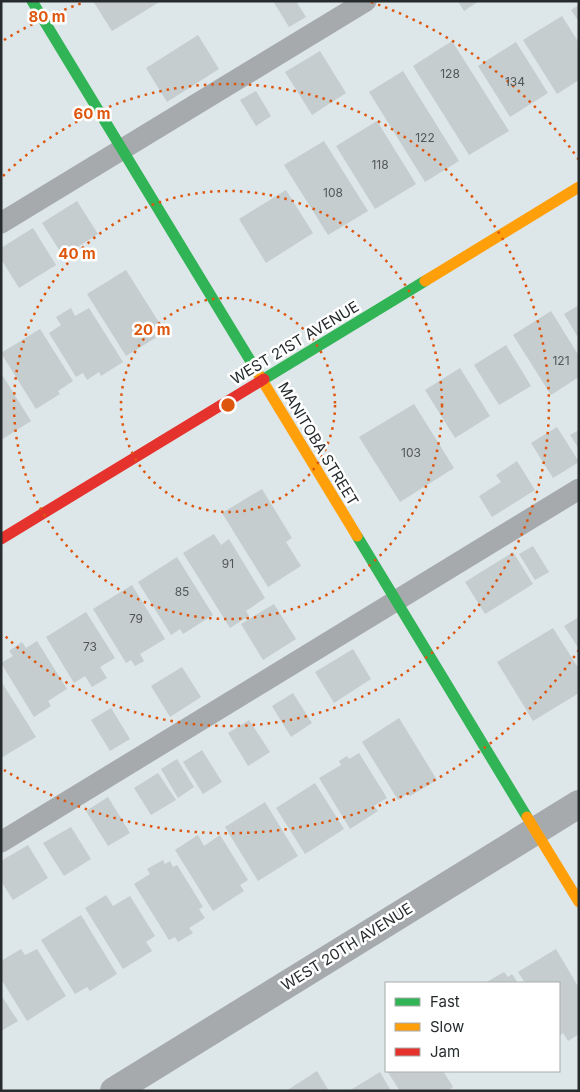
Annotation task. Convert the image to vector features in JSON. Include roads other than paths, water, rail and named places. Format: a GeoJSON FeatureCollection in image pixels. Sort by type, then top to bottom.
{"type":"FeatureCollection","features":[{"type":"Feature","properties":{"kind":"street","name":"MANITOBA STREET"},"geometry":{"type":"LineString","coordinates":[[32,1],[579,902]]}},
{"type":"Feature","properties":{"kind":"street","name":"WEST 21ST AVENUE"},"geometry":{"type":"LineString","coordinates":[[1,539],[579,187]]}},
{"type":"Feature","properties":{"kind":"street","name":"WEST 20TH AVENUE"},"geometry":{"type":"LineString","coordinates":[[114,1091],[579,804]]}},
{"type":"Feature","properties":{"kind":"lane"},"geometry":{"type":"LineString","coordinates":[[1,223],[366,1]]}},
{"type":"Feature","properties":{"kind":"lane"},"geometry":{"type":"LineString","coordinates":[[1,842],[579,489]]}}]}
